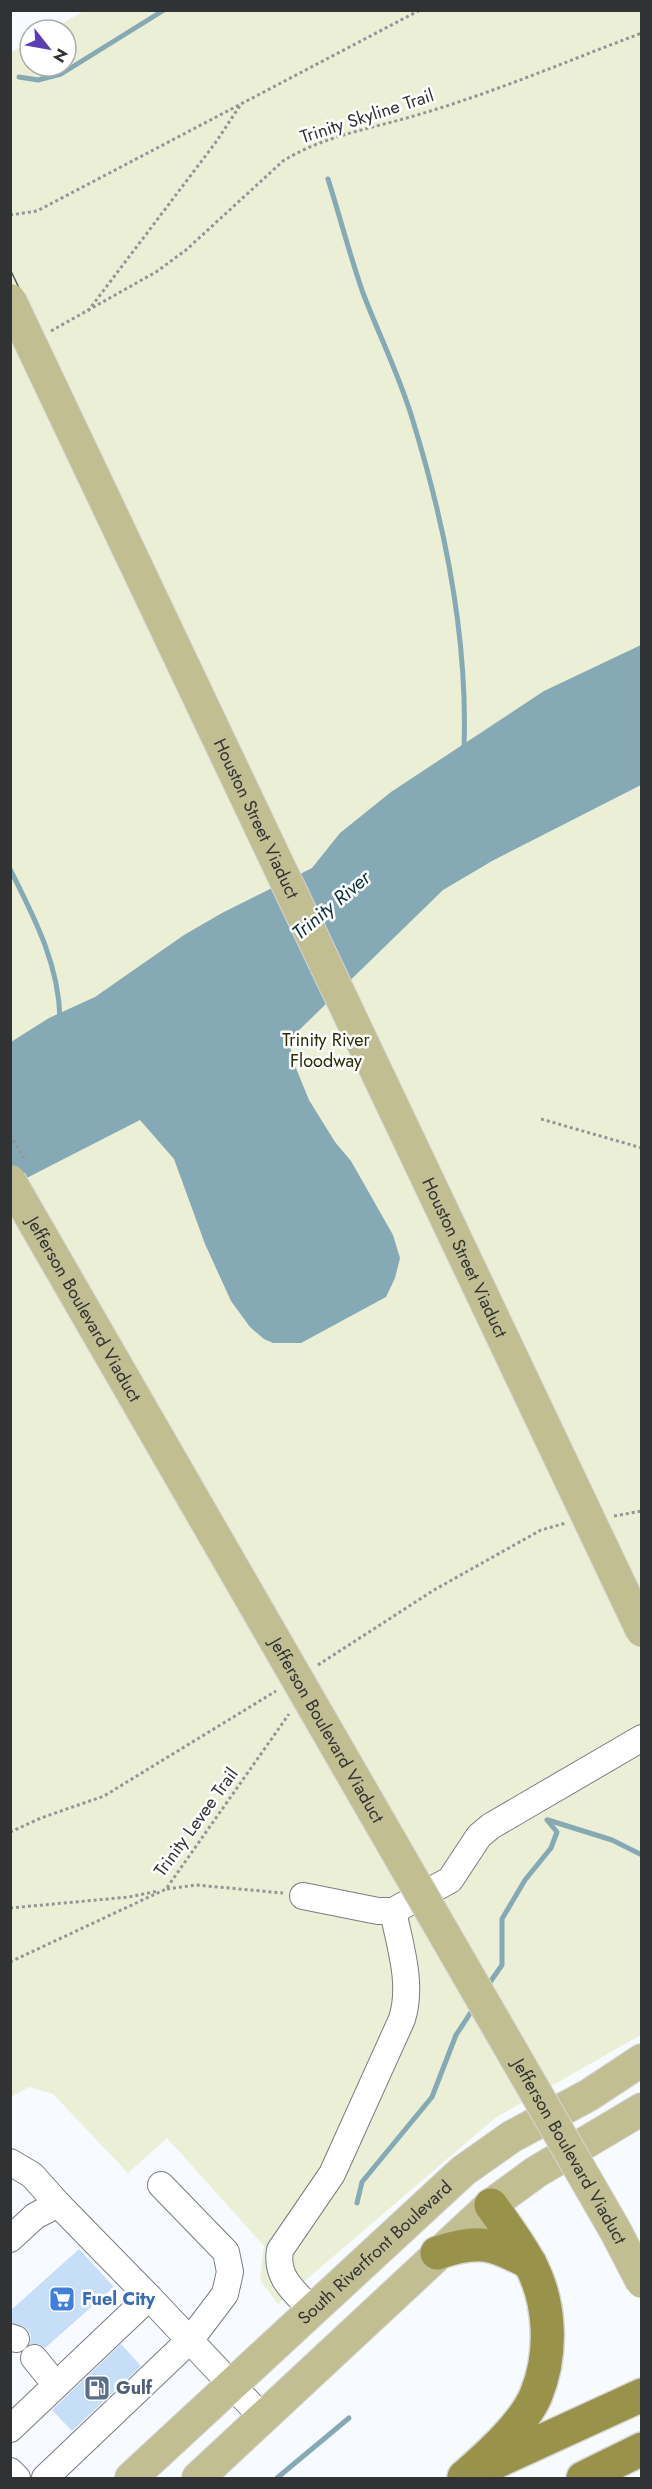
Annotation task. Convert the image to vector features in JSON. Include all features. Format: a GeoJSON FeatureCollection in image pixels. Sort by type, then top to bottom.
{"type":"FeatureCollection","features":[{"type":"Feature","properties":{"kind":"highway"},"geometry":{"type":"LineString","coordinates":[[462,2478],[501,2444],[536,2397],[547,2358],[546,2313],[530,2263],[491,2205]]}},
{"type":"Feature","properties":{"kind":"highway"},"geometry":{"type":"LineString","coordinates":[[437,2253],[467,2243],[500,2247],[530,2263]]}},
{"type":"Feature","properties":{"kind":"highway"},"geometry":{"type":"LineString","coordinates":[[462,2478],[642,2396]]}},
{"type":"Feature","properties":{"kind":"highway"},"geometry":{"type":"LineString","coordinates":[[587,2475],[642,2449]]}},
{"type":"Feature","properties":{"kind":"main road","name":"Houston Street Viaduct"},"geometry":{"type":"LineString","coordinates":[[10,300],[642,1631]]}},
{"type":"Feature","properties":{"kind":"main road","name":"Jefferson Boulevard Viaduct"},"geometry":{"type":"LineString","coordinates":[[10,1181],[615,2230],[642,2282]]}},
{"type":"Feature","properties":{"kind":"main road","name":"South Riverfront Boulevard"},"geometry":{"type":"LineString","coordinates":[[131,2478],[463,2171],[511,2137],[589,2095],[642,2060]]}},
{"type":"Feature","properties":{"kind":"main road"},"geometry":{"type":"LineString","coordinates":[[491,2205],[503,2173],[523,2148],[589,2095]]}},
{"type":"Feature","properties":{"kind":"main road"},"geometry":{"type":"LineString","coordinates":[[198,2478],[352,2337],[437,2253],[491,2205],[536,2172],[642,2109]]}},
{"type":"Feature","properties":{"kind":"lane"},"geometry":{"type":"LineString","coordinates":[[303,1896],[378,1911],[393,1911],[450,1880],[480,1836],[491,1826],[642,1738]]}},
{"type":"Feature","properties":{"kind":"lane"},"geometry":{"type":"LineString","coordinates":[[313,2311],[281,2275],[278,2263],[280,2250],[332,2174],[406,2007],[406,1978],[393,1911]]}},
{"type":"Feature","properties":{"kind":"lane"},"geometry":{"type":"LineString","coordinates":[[10,2162],[32,2175],[191,2339],[262,2418]]}},
{"type":"Feature","properties":{"kind":"lane"},"geometry":{"type":"LineString","coordinates":[[45,2478],[191,2339],[225,2294],[230,2272],[226,2252],[161,2186]]}},
{"type":"Feature","properties":{"kind":"lane"},"geometry":{"type":"LineString","coordinates":[[10,2239],[35,2216],[58,2204]]}},
{"type":"Feature","properties":{"kind":"lane"},"geometry":{"type":"LineString","coordinates":[[10,2429],[149,2297]]}},
{"type":"Feature","properties":{"kind":"lane"},"geometry":{"type":"LineString","coordinates":[[34,2358],[56,2385]]}},
{"type":"Feature","properties":{"kind":"lane"},"geometry":{"type":"LineString","coordinates":[[10,2471],[17,2478]]}},
{"type":"Feature","properties":{"kind":"path"},"geometry":{"type":"LineString","coordinates":[[10,215],[37,211],[420,10]]}},
{"type":"Feature","properties":{"kind":"path","name":"Trinity Skyline Trail"},"geometry":{"type":"LineString","coordinates":[[46,333],[87,313],[156,272],[186,250],[260,181],[300,151],[360,129],[447,105],[642,33]]}},
{"type":"Feature","properties":{"kind":"path"},"geometry":{"type":"LineString","coordinates":[[87,313],[109,280],[216,142],[242,102]]}},
{"type":"Feature","properties":{"kind":"path"},"geometry":{"type":"LineString","coordinates":[[541,1119],[642,1148]]}},
{"type":"Feature","properties":{"kind":"path"},"geometry":{"type":"LineString","coordinates":[[610,1517],[642,1511]]}},
{"type":"Feature","properties":{"kind":"path"},"geometry":{"type":"LineString","coordinates":[[318,1668],[326,1660],[434,1590],[541,1530],[567,1522]]}},
{"type":"Feature","properties":{"kind":"path"},"geometry":{"type":"LineString","coordinates":[[10,1832],[41,1818],[104,1796],[286,1685]]}},
{"type":"Feature","properties":{"kind":"path","name":"Trinity Levee Trail"},"geometry":{"type":"LineString","coordinates":[[10,1962],[166,1889],[292,1709]]}},
{"type":"Feature","properties":{"kind":"path"},"geometry":{"type":"LineString","coordinates":[[10,1908],[129,1898],[196,1885],[227,1886],[303,1896]]}},
{"type":"Feature","properties":{"kind":"green space","name":"Trinity River Floodway"},"geometry":{"type":"Polygon","coordinates":[[[84,11],[641,11],[641,2035],[495,2118],[278,2304],[260,2280],[264,2246],[167,2138],[128,2173],[53,2094],[29,2087],[11,2097],[10,53],[18,49],[18,78],[78,78],[78,18],[71,18],[84,11]]]}},
{"type":"Feature","properties":{"kind":"water","name":"Trinity River"},"geometry":{"type":"Polygon","coordinates":[[[641,645],[641,785],[492,861],[443,890],[291,1038],[291,1056],[309,1100],[335,1142],[351,1161],[393,1235],[400,1258],[395,1278],[386,1297],[301,1343],[273,1343],[264,1339],[250,1327],[231,1301],[205,1244],[174,1159],[140,1120],[11,1186],[11,1042],[49,1018],[95,997],[184,935],[222,913],[312,868],[340,833],[391,792],[544,691],[641,645]]]}},
{"type":"Feature","properties":{"kind":"building","name":"Fuel City"},"geometry":{"type":"Polygon","coordinates":[[[79,2249],[114,2287],[45,2348],[39,2344],[30,2344],[31,2335],[27,2329],[10,2322],[10,2311],[79,2249]]]}},
{"type":"Feature","properties":{"kind":"building","name":"Gulf"},"geometry":{"type":"Polygon","coordinates":[[[121,2344],[141,2366],[72,2431],[52,2410],[121,2344]]]}},
{"type":"Feature","properties":{"kind":"waterway"},"geometry":{"type":"LineString","coordinates":[[78,63],[164,10]]}},
{"type":"Feature","properties":{"kind":"waterway"},"geometry":{"type":"LineString","coordinates":[[25,78],[38,80],[46,78]]}},
{"type":"Feature","properties":{"kind":"waterway"},"geometry":{"type":"LineString","coordinates":[[328,179],[363,293],[408,405],[435,501],[458,624],[464,707],[464,748]]}},
{"type":"Feature","properties":{"kind":"waterway"},"geometry":{"type":"LineString","coordinates":[[10,869],[44,941],[55,979],[60,1019]]}},
{"type":"Feature","properties":{"kind":"waterway"},"geometry":{"type":"LineString","coordinates":[[486,1988],[502,1965],[502,1919],[525,1880],[551,1848],[557,1832],[547,1820]]}},
{"type":"Feature","properties":{"kind":"waterway"},"geometry":{"type":"LineString","coordinates":[[548,1820],[612,1840],[642,1855]]}},
{"type":"Feature","properties":{"kind":"waterway"},"geometry":{"type":"LineString","coordinates":[[357,2203],[362,2182],[432,2097],[456,2035],[475,2006]]}},
{"type":"Feature","properties":{"kind":"waterway"},"geometry":{"type":"LineString","coordinates":[[277,2478],[349,2418]]}},
{"type":"Feature","properties":{"kind":"tram line"},"geometry":{"type":"LineString","coordinates":[[10,269],[642,1599]]}},
{"type":"Feature","properties":{"kind":"place","name":"Fuel City"},"geometry":{"type":"Point","coordinates":[62,2299]}},
{"type":"Feature","properties":{"kind":"place","name":"Gulf"},"geometry":{"type":"Point","coordinates":[97,2388]}}]}
